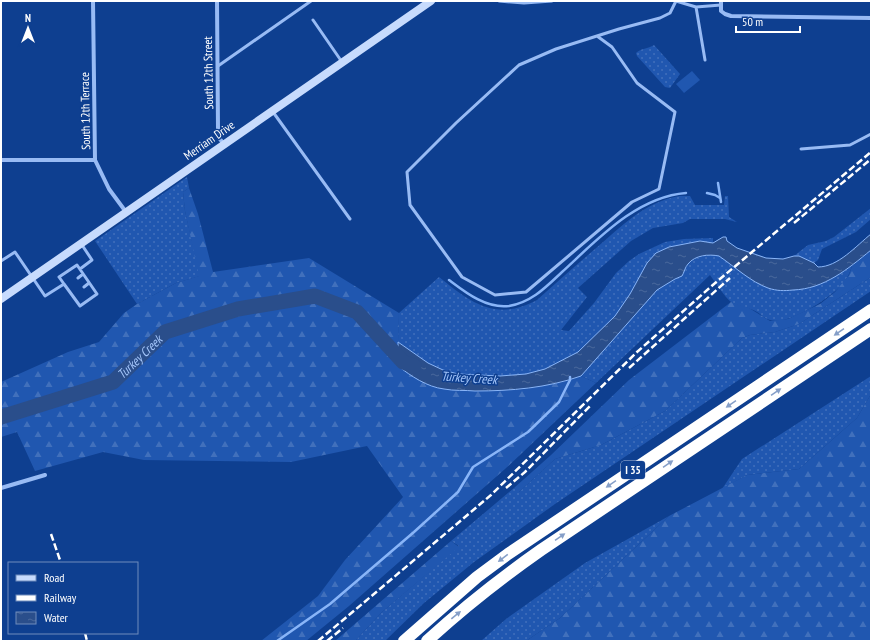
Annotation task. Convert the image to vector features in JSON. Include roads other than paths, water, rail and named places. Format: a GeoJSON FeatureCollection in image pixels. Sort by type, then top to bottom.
{"type":"FeatureCollection","features":[{"type":"Feature","properties":{"kind":"highway","name":"I 35"},"geometry":{"type":"LineString","coordinates":[[404,641],[477,577],[508,554],[871,310]]}},
{"type":"Feature","properties":{"kind":"highway","name":"I 35"},"geometry":{"type":"LineString","coordinates":[[427,641],[451,619],[498,581],[541,550],[871,328]]}},
{"type":"Feature","properties":{"kind":"main road","name":"Merriam Drive"},"geometry":{"type":"LineString","coordinates":[[1,299],[431,1]]}},
{"type":"Feature","properties":{"kind":"street","name":"South 12th Terrace"},"geometry":{"type":"LineString","coordinates":[[93,1],[95,160],[109,188],[126,212]]}},
{"type":"Feature","properties":{"kind":"street","name":"South 12th Street"},"geometry":{"type":"LineString","coordinates":[[217,1],[218,130],[219,138],[224,144]]}},
{"type":"Feature","properties":{"kind":"street"},"geometry":{"type":"LineString","coordinates":[[721,3],[721,11],[725,14],[739,17],[871,18]]}},
{"type":"Feature","properties":{"kind":"street"},"geometry":{"type":"LineString","coordinates":[[1,160],[95,160]]}},
{"type":"Feature","properties":{"kind":"street"},"geometry":{"type":"LineString","coordinates":[[1,488],[45,475]]}},
{"type":"Feature","properties":{"kind":"lane"},"geometry":{"type":"LineString","coordinates":[[218,66],[311,1]]}},
{"type":"Feature","properties":{"kind":"lane"},"geometry":{"type":"LineString","coordinates":[[499,1],[524,3],[552,1]]}},
{"type":"Feature","properties":{"kind":"lane"},"geometry":{"type":"LineString","coordinates":[[597,36],[612,47],[637,83],[675,112],[659,189],[632,202],[526,292],[495,295],[462,277],[410,205],[407,172],[456,123],[519,65],[597,36],[660,18],[670,13],[676,1],[696,7],[721,3]]}},
{"type":"Feature","properties":{"kind":"lane"},"geometry":{"type":"LineString","coordinates":[[696,7],[704,60]]}},
{"type":"Feature","properties":{"kind":"lane"},"geometry":{"type":"LineString","coordinates":[[313,20],[342,62]]}},
{"type":"Feature","properties":{"kind":"lane"},"geometry":{"type":"LineString","coordinates":[[272,110],[350,219]]}},
{"type":"Feature","properties":{"kind":"lane"},"geometry":{"type":"LineString","coordinates":[[801,149],[850,145],[871,134]]}},
{"type":"Feature","properties":{"kind":"lane"},"geometry":{"type":"LineString","coordinates":[[80,269],[92,260],[81,244]]}},
{"type":"Feature","properties":{"kind":"lane"},"geometry":{"type":"LineString","coordinates":[[1,261],[15,252],[45,296],[71,283]]}},
{"type":"Feature","properties":{"kind":"lane"},"geometry":{"type":"LineString","coordinates":[[77,265],[83,274],[97,294],[80,306],[59,277],[77,265]]}},
{"type":"Feature","properties":{"kind":"lane"},"geometry":{"type":"LineString","coordinates":[[78,278],[83,274]]}},
{"type":"Feature","properties":{"kind":"lane"},"geometry":{"type":"LineString","coordinates":[[84,286],[89,283]]}},
{"type":"Feature","properties":{"kind":"lane"},"geometry":{"type":"LineString","coordinates":[[72,295],[76,292]]}},
{"type":"Feature","properties":{"kind":"water"},"geometry":{"type":"Polygon","coordinates":[[[871,234],[871,250],[835,277],[804,289],[784,291],[774,290],[749,278],[719,256],[707,255],[698,257],[687,265],[682,276],[657,290],[581,376],[568,380],[542,386],[515,389],[475,391],[452,390],[431,386],[398,366],[398,342],[428,363],[443,370],[458,374],[500,376],[526,374],[545,369],[578,352],[615,316],[630,294],[647,263],[656,253],[669,247],[700,241],[713,243],[723,237],[726,237],[727,241],[737,248],[766,258],[783,259],[799,256],[814,263],[818,267],[833,264],[840,260],[871,234]]]}},
{"type":"Feature","properties":{"kind":"waterway"},"geometry":{"type":"LineString","coordinates":[[718,183],[721,202]]}},
{"type":"Feature","properties":{"kind":"waterway"},"geometry":{"type":"LineString","coordinates":[[449,280],[476,299],[492,305],[509,306],[517,304],[538,293],[603,234],[634,211],[668,196],[686,193]]}},
{"type":"Feature","properties":{"kind":"waterway"},"geometry":{"type":"LineString","coordinates":[[707,193],[720,198]]}},
{"type":"Feature","properties":{"kind":"waterway","name":"Turkey Creek"},"geometry":{"type":"LineString","coordinates":[[1,417],[113,382],[165,332],[238,309],[315,296],[357,312],[403,362],[414,366]]}},
{"type":"Feature","properties":{"kind":"waterway"},"geometry":{"type":"LineString","coordinates":[[277,641],[330,604],[414,532],[458,492],[473,467],[528,432],[559,402],[570,380],[570,377]]}},
{"type":"Feature","properties":{"kind":"railway"},"geometry":{"type":"LineString","coordinates":[[318,641],[491,495],[637,352],[714,284],[871,152]]}},
{"type":"Feature","properties":{"kind":"railway"},"geometry":{"type":"LineString","coordinates":[[794,223],[871,159]]}},
{"type":"Feature","properties":{"kind":"railway"},"geometry":{"type":"LineString","coordinates":[[629,368],[730,278]]}},
{"type":"Feature","properties":{"kind":"railway"},"geometry":{"type":"LineString","coordinates":[[506,488],[525,472],[590,406]]}},
{"type":"Feature","properties":{"kind":"railway"},"geometry":{"type":"LineString","coordinates":[[51,534],[61,562]]}},
{"type":"Feature","properties":{"kind":"railway"},"geometry":{"type":"LineString","coordinates":[[327,641],[343,628]]}},
{"type":"Feature","properties":{"kind":"railway"},"geometry":{"type":"LineString","coordinates":[[85,634],[87,641]]}}]}
